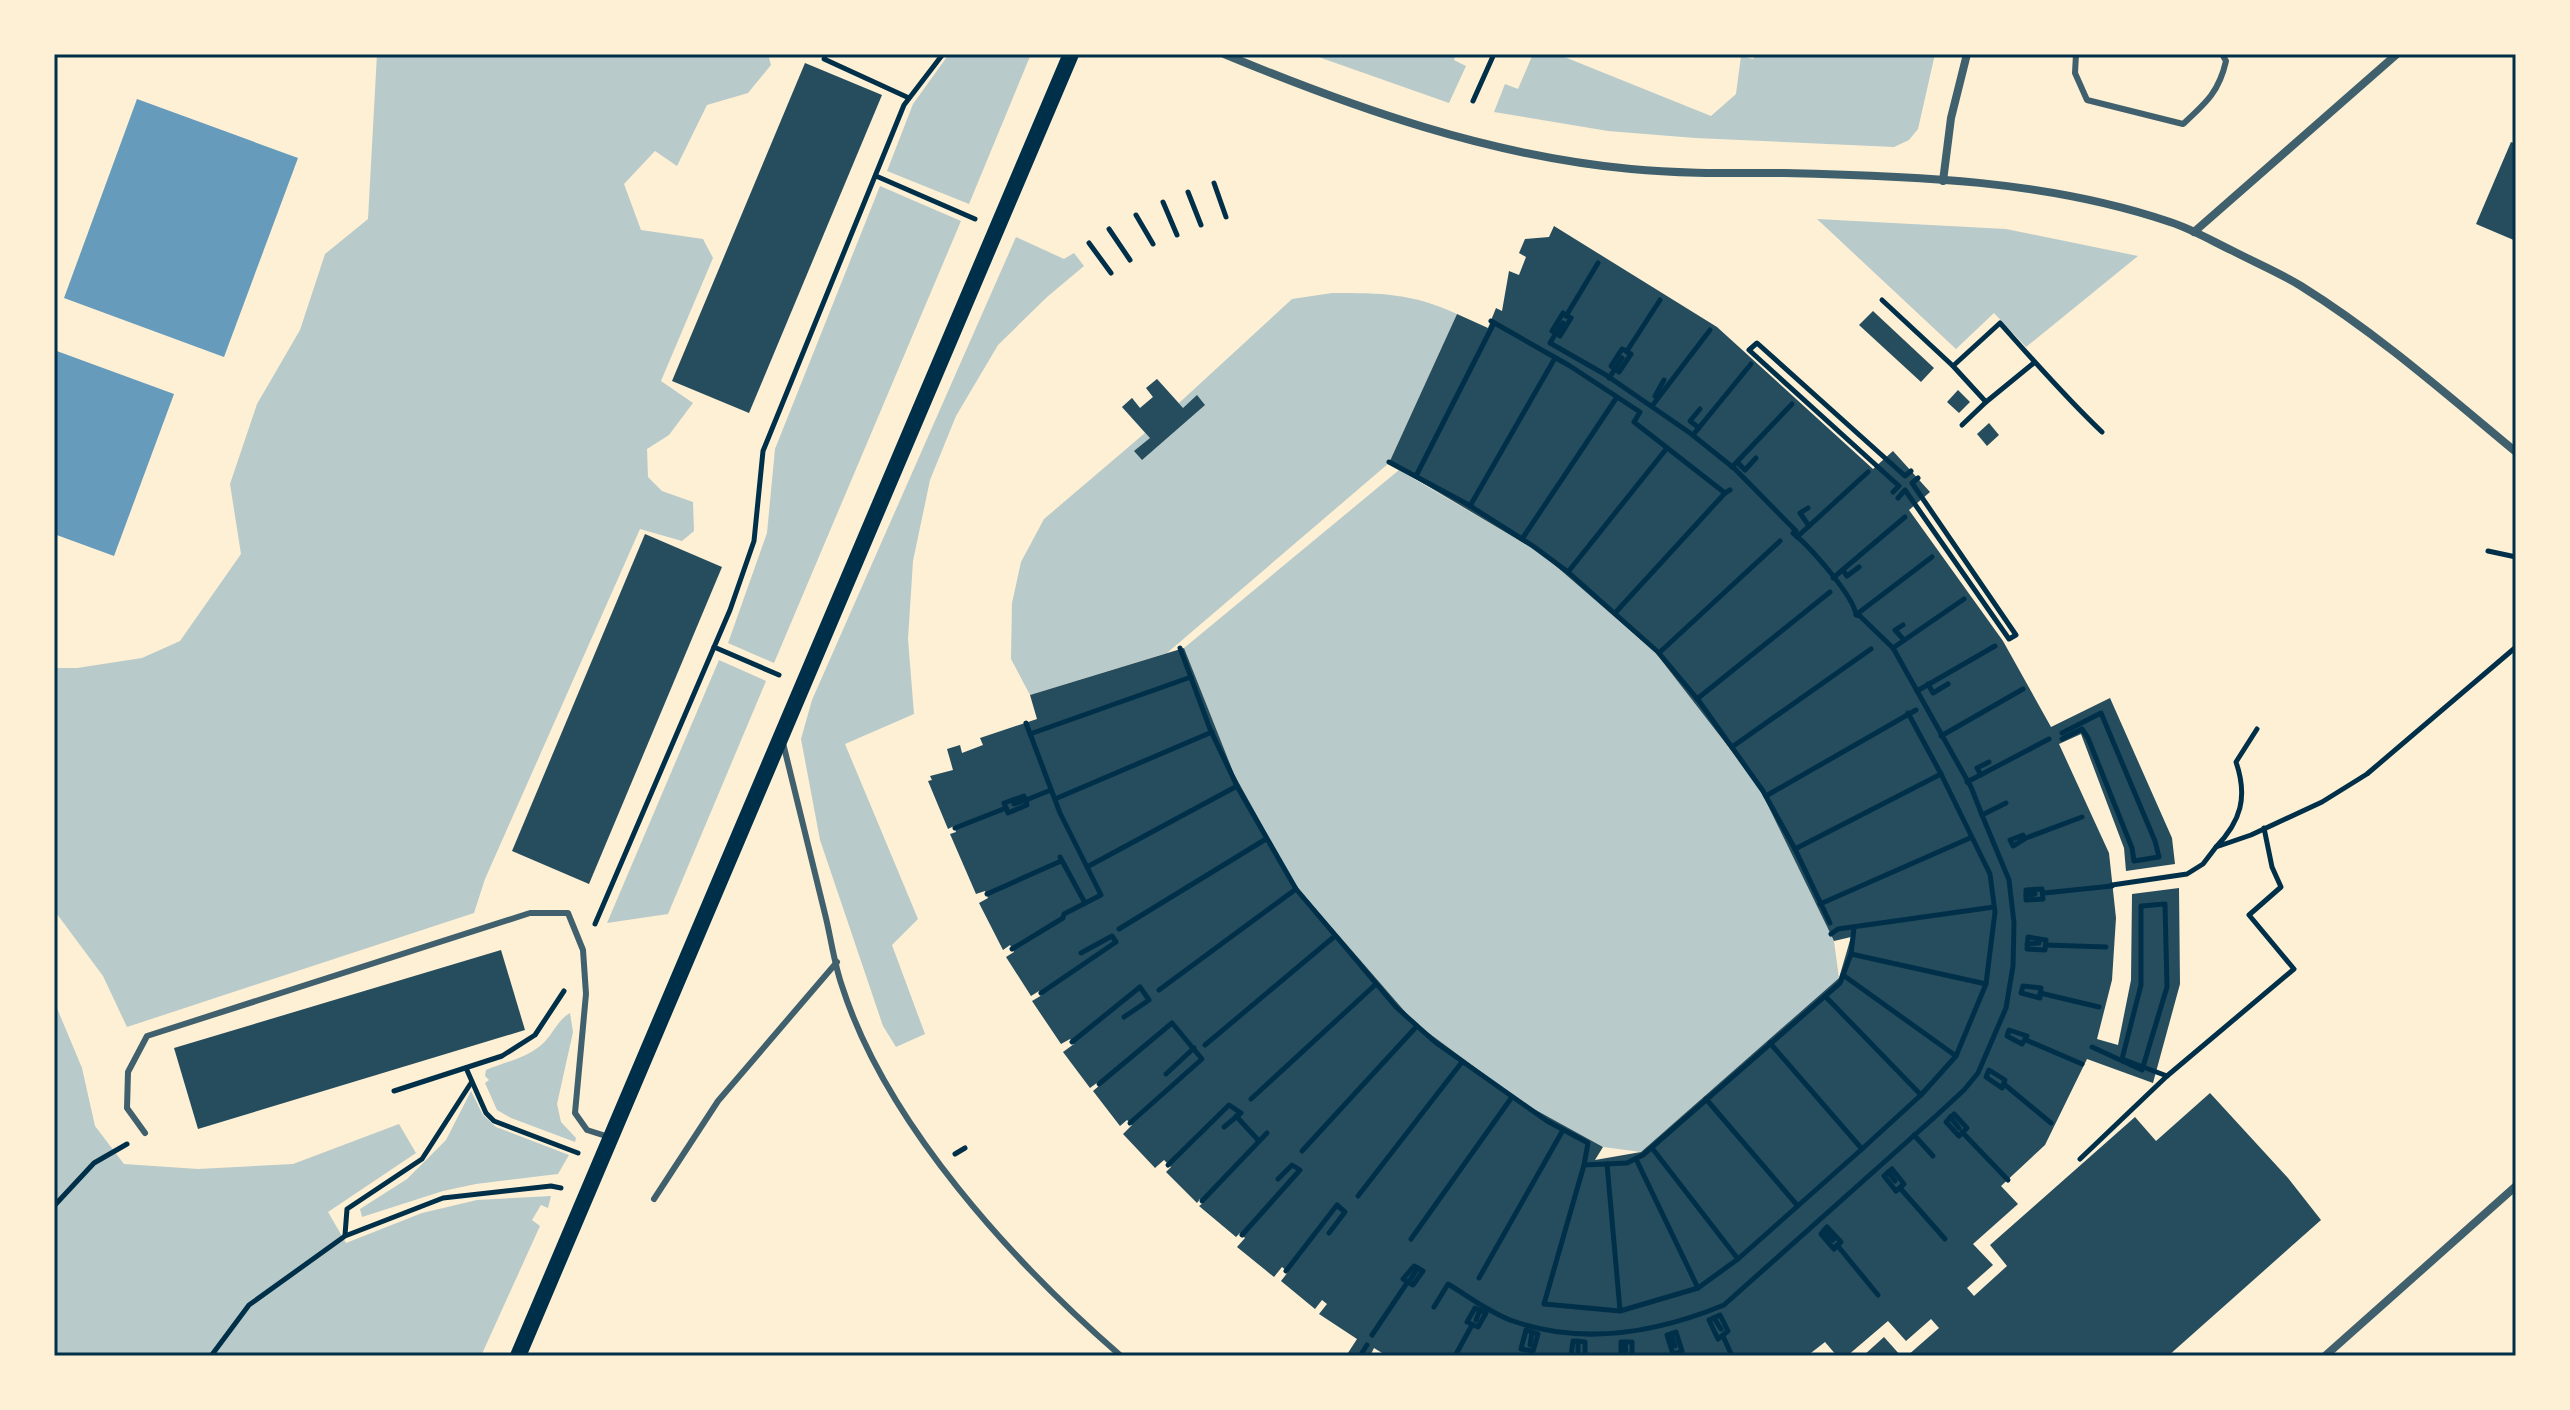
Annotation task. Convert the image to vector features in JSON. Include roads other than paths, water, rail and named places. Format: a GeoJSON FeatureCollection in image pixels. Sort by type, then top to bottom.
{"type":"FeatureCollection","features":[{"type":"Feature","properties":{"kind":"main road"},"geometry":{"type":"LineString","coordinates":[[518,1356],[1071,54]]}},
{"type":"Feature","properties":{"kind":"street"},"geometry":{"type":"LineString","coordinates":[[1224,54],[1321,95],[1429,129],[1536,156],[1632,170],[1852,175],[2020,188],[2093,200],[2171,222],[2297,284],[2337,310],[2407,362],[2516,452]]}},
{"type":"Feature","properties":{"kind":"street"},"geometry":{"type":"LineString","coordinates":[[1943,181],[1951,118],[1967,54]]}},
{"type":"Feature","properties":{"kind":"street"},"geometry":{"type":"LineString","coordinates":[[2194,232],[2397,54]]}},
{"type":"Feature","properties":{"kind":"street"},"geometry":{"type":"LineString","coordinates":[[2325,1356],[2516,1186]]}},
{"type":"Feature","properties":{"kind":"lane"},"geometry":{"type":"LineString","coordinates":[[2076,54],[2075,73],[2087,100],[2183,124],[2203,107],[2221,85],[2226,61],[2222,54]]}},
{"type":"Feature","properties":{"kind":"lane"},"geometry":{"type":"LineString","coordinates":[[782,739],[841,985],[871,1054],[913,1126],[974,1208],[1063,1306],[1121,1356]]}},
{"type":"Feature","properties":{"kind":"lane"},"geometry":{"type":"LineString","coordinates":[[145,1133],[127,1108],[128,1072],[147,1036],[530,913],[568,913],[583,950],[586,994],[575,1113],[587,1130],[612,1138]]}},
{"type":"Feature","properties":{"kind":"lane"},"geometry":{"type":"LineString","coordinates":[[654,1199],[718,1101],[837,962]]}},
{"type":"Feature","properties":{"kind":"water"},"geometry":{"type":"Polygon","coordinates":[[[137,99],[298,158],[224,357],[64,298],[137,99]]]}},
{"type":"Feature","properties":{"kind":"water"},"geometry":{"type":"Polygon","coordinates":[[[54,350],[174,394],[114,556],[54,534],[54,350]]]}}]}
